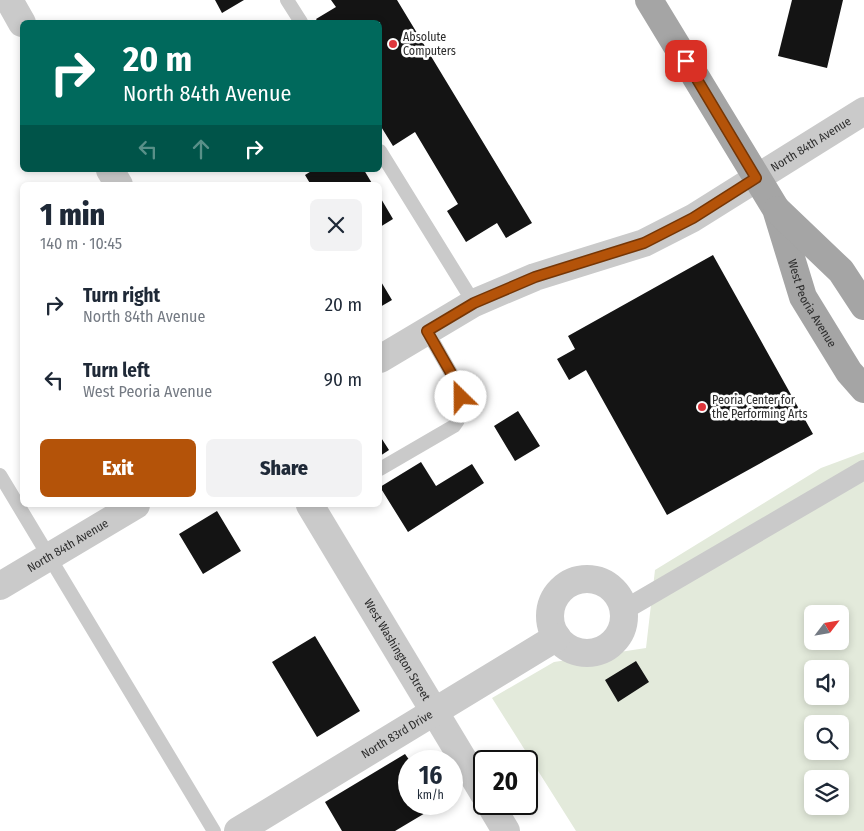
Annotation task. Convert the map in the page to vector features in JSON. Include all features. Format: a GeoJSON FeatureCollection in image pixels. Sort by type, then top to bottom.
{"type":"FeatureCollection","features":[{"type":"Feature","properties":{"kind":"main road","name":"West Peoria Avenue"},"geometry":{"type":"LineString","coordinates":[[649,0],[776,209],[841,271],[864,306]]}},
{"type":"Feature","properties":{"kind":"main road","name":"West Peoria Avenue"},"geometry":{"type":"LineString","coordinates":[[776,209],[803,297],[849,372],[864,389]]}},
{"type":"Feature","properties":{"kind":"street"},"geometry":{"type":"LineString","coordinates":[[9,0],[20,20]]}},
{"type":"Feature","properties":{"kind":"street","name":"North 84th Avenue"},"geometry":{"type":"LineString","coordinates":[[382,358],[474,303],[535,277],[644,243],[693,218],[864,111]]}},
{"type":"Feature","properties":{"kind":"street"},"geometry":{"type":"LineString","coordinates":[[624,610],[864,470]]}},
{"type":"Feature","properties":{"kind":"street","name":"North 84th Avenue"},"geometry":{"type":"LineString","coordinates":[[0,586],[133,507]]}},
{"type":"Feature","properties":{"kind":"street","name":"West Washington Street"},"geometry":{"type":"LineString","coordinates":[[311,507],[473,776]]}},
{"type":"Feature","properties":{"kind":"street"},"geometry":{"type":"LineString","coordinates":[[591,578],[608,585],[620,598],[624,610],[624,622],[620,634],[612,644],[602,650],[589,653],[577,652],[566,646],[557,637],[552,626],[552,602],[558,592],[568,584],[579,579],[591,578]]}},
{"type":"Feature","properties":{"kind":"street","name":"North 83rd Drive"},"geometry":{"type":"LineString","coordinates":[[238,831],[557,637]]}},
{"type":"Feature","properties":{"kind":"street"},"geometry":{"type":"LineString","coordinates":[[497,815],[506,831]]}},
{"type":"Feature","properties":{"kind":"lane"},"geometry":{"type":"LineString","coordinates":[[287,0],[300,20]]}},
{"type":"Feature","properties":{"kind":"lane"},"geometry":{"type":"LineString","coordinates":[[382,154],[474,303]]}},
{"type":"Feature","properties":{"kind":"lane"},"geometry":{"type":"LineString","coordinates":[[382,468],[454,426],[460,420],[461,397],[459,387],[427,331]]}},
{"type":"Feature","properties":{"kind":"lane"},"geometry":{"type":"LineString","coordinates":[[0,475],[214,831]]}},
{"type":"Feature","properties":{"kind":"green space"},"geometry":{"type":"Polygon","coordinates":[[[864,452],[864,831],[576,831],[538,771],[538,750],[525,750],[492,698],[554,662],[646,648],[655,570],[821,468],[864,452]]]}},
{"type":"Feature","properties":{"kind":"building"},"geometry":{"type":"Polygon","coordinates":[[[215,0],[244,0],[222,13],[215,0]]]}},
{"type":"Feature","properties":{"kind":"building"},"geometry":{"type":"Polygon","coordinates":[[[331,0],[397,0],[532,223],[506,238],[497,223],[466,242],[447,211],[458,204],[415,132],[393,146],[382,128],[382,20],[316,19],[336,7],[331,0]]]}},
{"type":"Feature","properties":{"kind":"building"},"geometry":{"type":"Polygon","coordinates":[[[792,0],[843,0],[827,68],[778,56],[792,0]]]}},
{"type":"Feature","properties":{"kind":"building"},"geometry":{"type":"Polygon","coordinates":[[[310,172],[365,172],[371,182],[309,182],[305,175],[310,172]]]}},
{"type":"Feature","properties":{"kind":"building"},"geometry":{"type":"Polygon","coordinates":[[[382,200],[393,219],[382,226],[382,200]]]}},
{"type":"Feature","properties":{"kind":"building","name":"Peoria Center for the Performing Arts"},"geometry":{"type":"Polygon","coordinates":[[[713,255],[813,434],[667,515],[586,370],[569,380],[557,359],[575,349],[568,336],[713,255]]]}},
{"type":"Feature","properties":{"kind":"building"},"geometry":{"type":"Polygon","coordinates":[[[382,283],[392,300],[382,306],[382,283]]]}},
{"type":"Feature","properties":{"kind":"building"},"geometry":{"type":"Polygon","coordinates":[[[518,411],[540,446],[515,461],[494,426],[518,411]]]}},
{"type":"Feature","properties":{"kind":"building"},"geometry":{"type":"Polygon","coordinates":[[[382,439],[389,450],[382,455],[382,439]]]}},
{"type":"Feature","properties":{"kind":"building"},"geometry":{"type":"Polygon","coordinates":[[[421,462],[436,486],[472,464],[484,483],[408,532],[382,490],[382,486],[421,462]]]}},
{"type":"Feature","properties":{"kind":"building"},"geometry":{"type":"Polygon","coordinates":[[[217,511],[241,551],[203,574],[179,534],[217,511]]]}},
{"type":"Feature","properties":{"kind":"building"},"geometry":{"type":"Polygon","coordinates":[[[315,636],[360,711],[317,737],[272,662],[315,636]]]}},
{"type":"Feature","properties":{"kind":"building"},"geometry":{"type":"Polygon","coordinates":[[[636,661],[649,682],[618,702],[605,680],[636,661]]]}},
{"type":"Feature","properties":{"kind":"building"},"geometry":{"type":"Polygon","coordinates":[[[398,758],[398,815],[422,815],[395,831],[342,831],[325,802],[398,758]]]}},
{"type":"Feature","properties":{"kind":"place","name":"Absolute Computers"},"geometry":{"type":"Point","coordinates":[393,44]}},
{"type":"Feature","properties":{"kind":"place","name":"Peoria Center for the Performing Arts"},"geometry":{"type":"Point","coordinates":[702,407]}},
{"type":"Feature","properties":{"kind":"route"},"geometry":{"type":"LineString","coordinates":[[461,397],[459,387],[427,331],[474,303],[535,277],[644,243],[693,218],[756,178],[686,61]]}}]}
